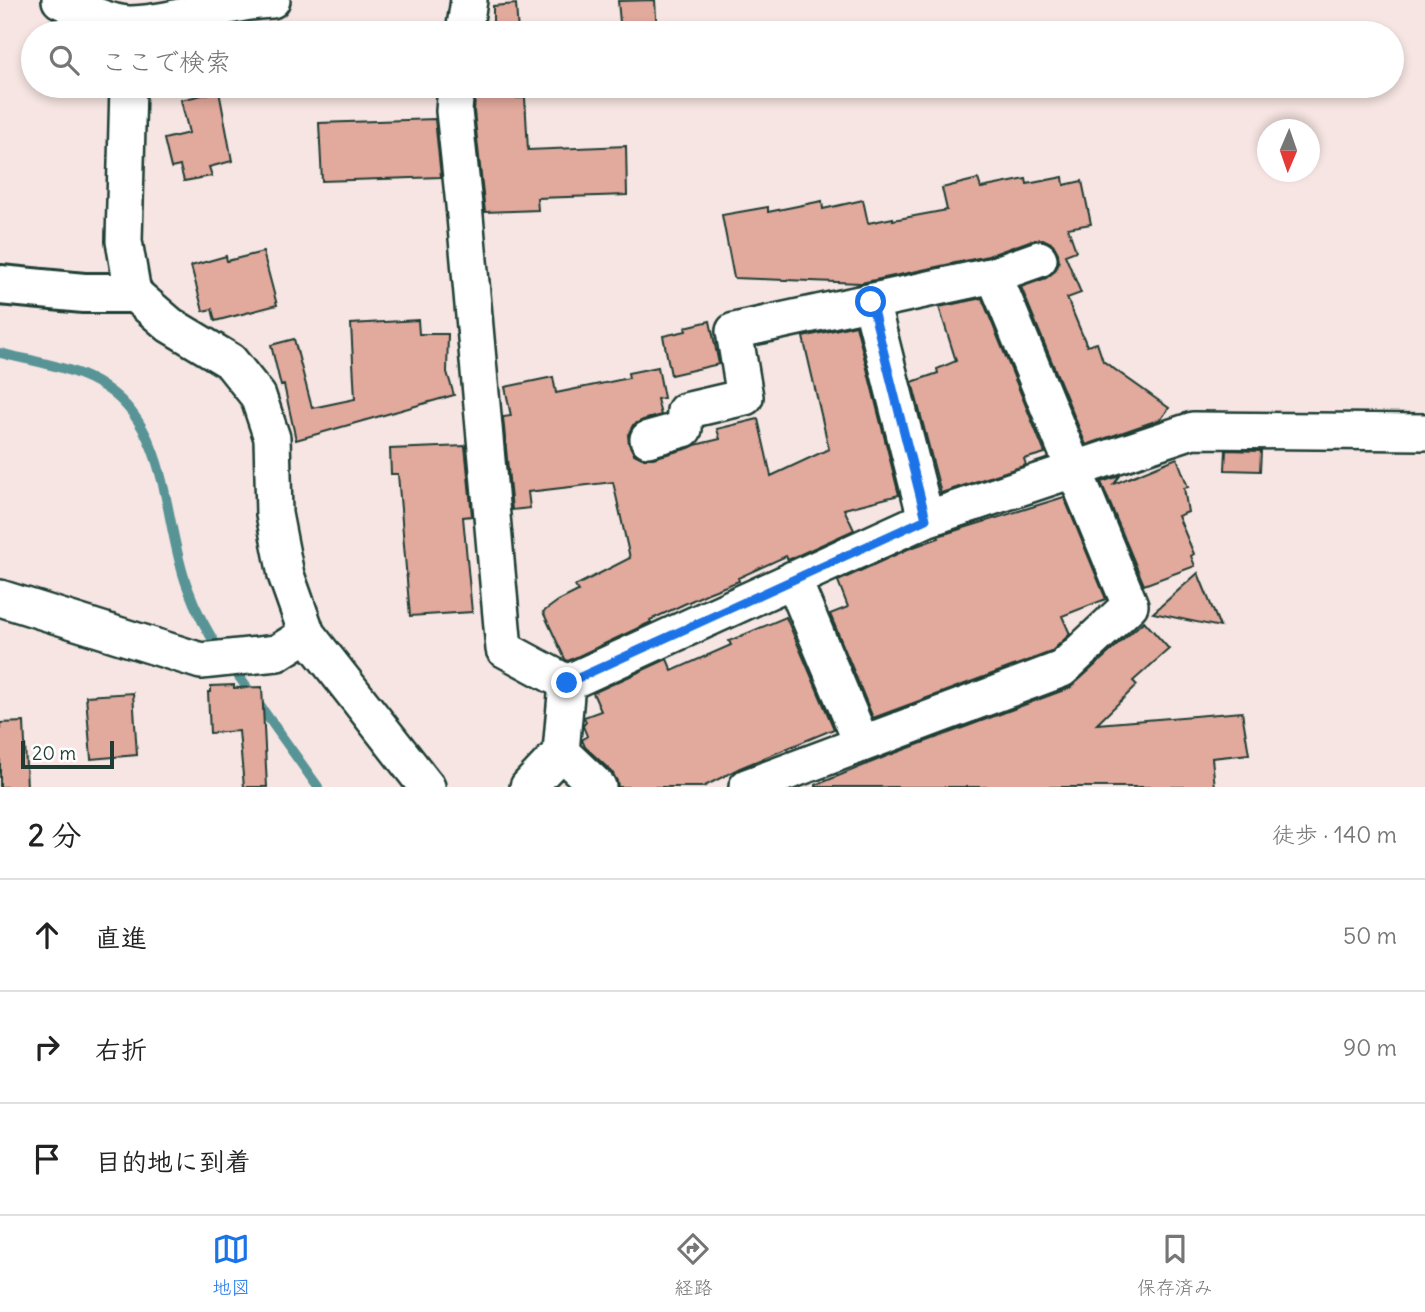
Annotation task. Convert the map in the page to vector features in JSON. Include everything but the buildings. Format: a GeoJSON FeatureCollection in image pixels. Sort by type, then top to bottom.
{"type":"FeatureCollection","features":[{"type":"Feature","properties":{"kind":"street"},"geometry":{"type":"LineString","coordinates":[[60,0],[108,21]]}},
{"type":"Feature","properties":{"kind":"street"},"geometry":{"type":"LineString","coordinates":[[162,21],[248,0],[272,0]]}},
{"type":"Feature","properties":{"kind":"street"},"geometry":{"type":"LineString","coordinates":[[465,21],[468,0]]}},
{"type":"Feature","properties":{"kind":"street"},"geometry":{"type":"LineString","coordinates":[[127,98],[124,241],[133,293],[170,325],[230,361],[258,396],[272,438],[274,514],[286,575],[307,634],[427,787]]}},
{"type":"Feature","properties":{"kind":"street"},"geometry":{"type":"LineString","coordinates":[[455,98],[454,111],[504,649],[567,683]]}},
{"type":"Feature","properties":{"kind":"street"},"geometry":{"type":"LineString","coordinates":[[649,439],[684,429],[685,411],[745,397],[734,331],[994,275],[1039,259]]}},
{"type":"Feature","properties":{"kind":"street"},"geometry":{"type":"LineString","coordinates":[[747,787],[1062,669],[1129,605],[994,275]]}},
{"type":"Feature","properties":{"kind":"street"},"geometry":{"type":"LineString","coordinates":[[0,285],[84,293],[133,293]]}},
{"type":"Feature","properties":{"kind":"street"},"geometry":{"type":"LineString","coordinates":[[871,302],[926,519]]}},
{"type":"Feature","properties":{"kind":"street"},"geometry":{"type":"LineString","coordinates":[[567,683],[926,519],[1193,430],[1425,432]]}},
{"type":"Feature","properties":{"kind":"street"},"geometry":{"type":"LineString","coordinates":[[793,579],[862,744]]}},
{"type":"Feature","properties":{"kind":"street"},"geometry":{"type":"LineString","coordinates":[[0,597],[201,661],[277,653],[307,634]]}},
{"type":"Feature","properties":{"kind":"street"},"geometry":{"type":"LineString","coordinates":[[528,787],[561,752],[567,683]]}},
{"type":"Feature","properties":{"kind":"street"},"geometry":{"type":"LineString","coordinates":[[561,752],[598,787]]}},
{"type":"Feature","properties":{"kind":"waterway"},"geometry":{"type":"LineString","coordinates":[[0,353],[82,375],[106,388],[127,406],[142,428],[153,452],[187,586],[202,620],[221,652]]}},
{"type":"Feature","properties":{"kind":"waterway"},"geometry":{"type":"LineString","coordinates":[[230,664],[318,787]]}},
{"type":"Feature","properties":{"kind":"route"},"geometry":{"type":"LineString","coordinates":[[567,683],[926,519],[871,302]]}}]}
